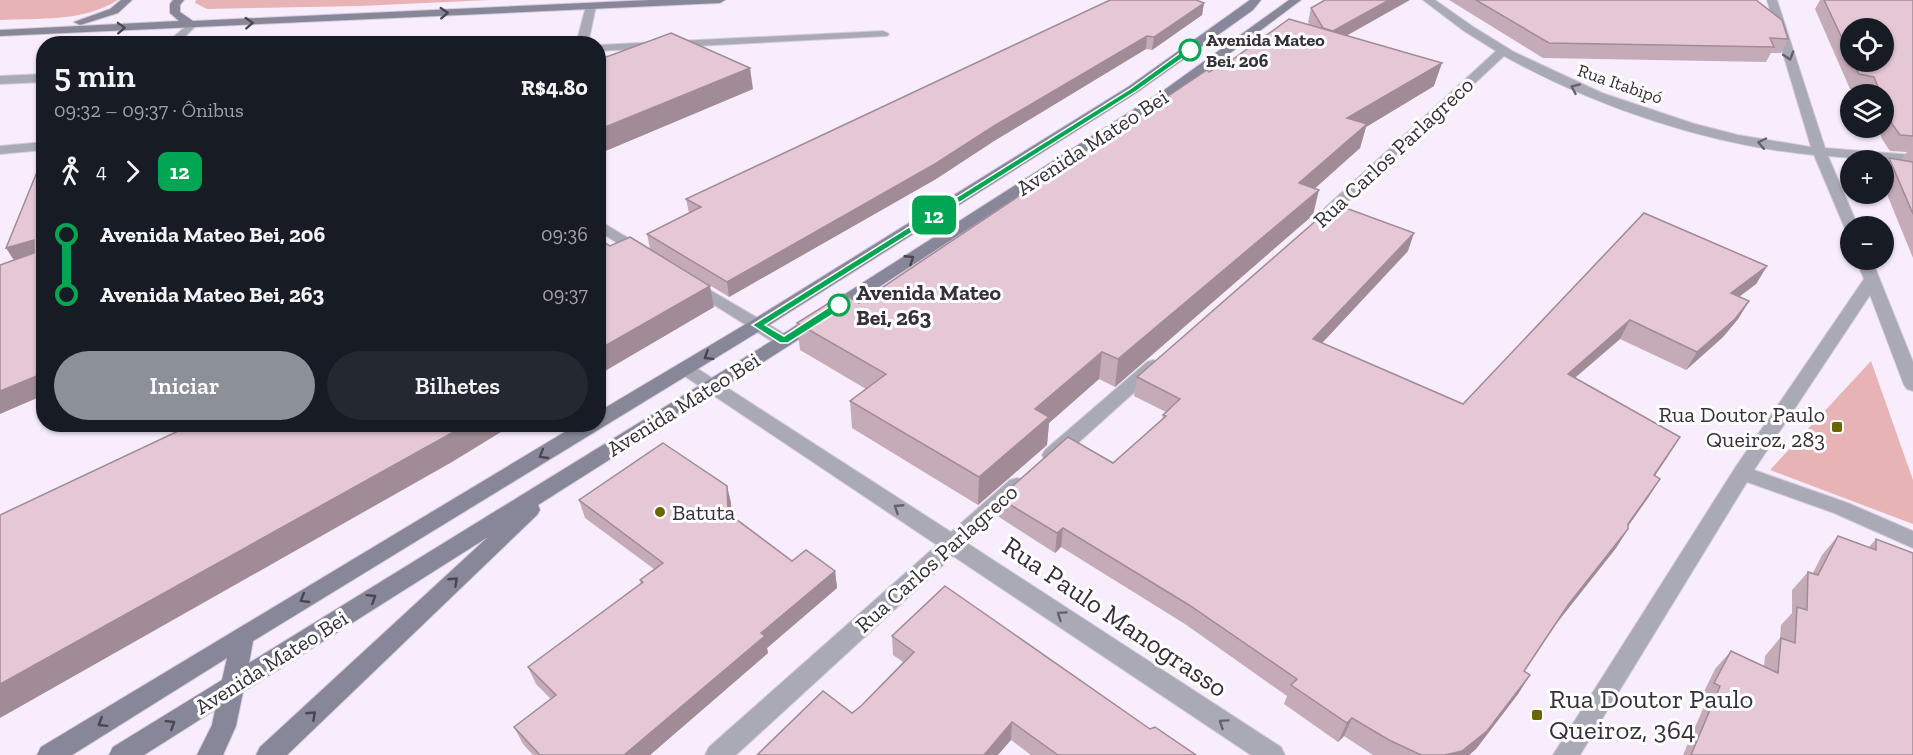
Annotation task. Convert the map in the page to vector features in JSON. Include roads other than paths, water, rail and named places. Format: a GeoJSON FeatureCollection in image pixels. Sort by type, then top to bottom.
{"type":"FeatureCollection","features":[{"type":"Feature","properties":{"kind":"main road"},"geometry":{"type":"LineString","coordinates":[[28,32],[94,19],[114,11],[127,0]]}},
{"type":"Feature","properties":{"kind":"main road"},"geometry":{"type":"LineString","coordinates":[[179,0],[175,4],[175,13],[191,25]]}},
{"type":"Feature","properties":{"kind":"main road"},"geometry":{"type":"LineString","coordinates":[[0,33],[720,0]]}},
{"type":"Feature","properties":{"kind":"main road","name":"Avenida Mateo Bei"},"geometry":{"type":"LineString","coordinates":[[122,755],[784,341],[1171,91],[1296,0]]}},
{"type":"Feature","properties":{"kind":"main road","name":"Avenida Mateo Bei"},"geometry":{"type":"LineString","coordinates":[[606,416],[758,325],[1132,90],[1248,4]]}},
{"type":"Feature","properties":{"kind":"main road","name":"Avenida Mateo Bei"},"geometry":{"type":"LineString","coordinates":[[51,755],[580,432]]}},
{"type":"Feature","properties":{"kind":"main road"},"geometry":{"type":"LineString","coordinates":[[269,755],[560,483]]}},
{"type":"Feature","properties":{"kind":"main road"},"geometry":{"type":"LineString","coordinates":[[210,755],[224,726],[243,636]]}},
{"type":"Feature","properties":{"kind":"street","name":"Rua Itabipó"},"geometry":{"type":"LineString","coordinates":[[1428,0],[1540,72],[1585,93],[1628,108],[1754,142],[1820,152],[1875,154],[1913,159]]}},
{"type":"Feature","properties":{"kind":"street"},"geometry":{"type":"LineString","coordinates":[[1772,0],[1820,152],[1846,216]]}},
{"type":"Feature","properties":{"kind":"street"},"geometry":{"type":"LineString","coordinates":[[584,36],[591,6]]}},
{"type":"Feature","properties":{"kind":"street"},"geometry":{"type":"LineString","coordinates":[[179,36],[191,25]]}},
{"type":"Feature","properties":{"kind":"street"},"geometry":{"type":"LineString","coordinates":[[606,48],[883,34]]}},
{"type":"Feature","properties":{"kind":"street","name":"Rua Carlos Parlagreco"},"geometry":{"type":"LineString","coordinates":[[1307,231],[1503,50]]}},
{"type":"Feature","properties":{"kind":"street"},"geometry":{"type":"LineString","coordinates":[[0,80],[36,78]]}},
{"type":"Feature","properties":{"kind":"street"},"geometry":{"type":"LineString","coordinates":[[0,150],[36,148]]}},
{"type":"Feature","properties":{"kind":"street"},"geometry":{"type":"LineString","coordinates":[[606,229],[658,263]]}},
{"type":"Feature","properties":{"kind":"street"},"geometry":{"type":"LineString","coordinates":[[1868,270],[1913,386]]}},
{"type":"Feature","properties":{"kind":"street"},"geometry":{"type":"LineString","coordinates":[[678,276],[784,341]]}},
{"type":"Feature","properties":{"kind":"street"},"geometry":{"type":"LineString","coordinates":[[1566,755],[1742,473],[1872,279]]}},
{"type":"Feature","properties":{"kind":"street","name":"Rua Carlos Parlagreco"},"geometry":{"type":"LineString","coordinates":[[718,755],[952,543],[1165,356]]}},
{"type":"Feature","properties":{"kind":"street","name":"Rua Paulo Manograsso"},"geometry":{"type":"LineString","coordinates":[[686,369],[1272,755]]}},
{"type":"Feature","properties":{"kind":"street"},"geometry":{"type":"LineString","coordinates":[[1742,473],[1841,508],[1913,540]]}},
{"type":"Feature","properties":{"kind":"place","name":"Avenida Mateo Bei, 206"},"geometry":{"type":"Point","coordinates":[1190,50]}},
{"type":"Feature","properties":{"kind":"place","name":"Avenida Mateo Bei, 263"},"geometry":{"type":"Point","coordinates":[839,305]}},
{"type":"Feature","properties":{"kind":"place","name":"Rua Doutor Paulo Queiroz, 283"},"geometry":{"type":"Point","coordinates":[1837,427]}},
{"type":"Feature","properties":{"kind":"place","name":"Batuta"},"geometry":{"type":"Point","coordinates":[660,512]}},
{"type":"Feature","properties":{"kind":"place","name":"Rua Doutor Paulo Queiroz, 364"},"geometry":{"type":"Point","coordinates":[1537,715]}}]}
